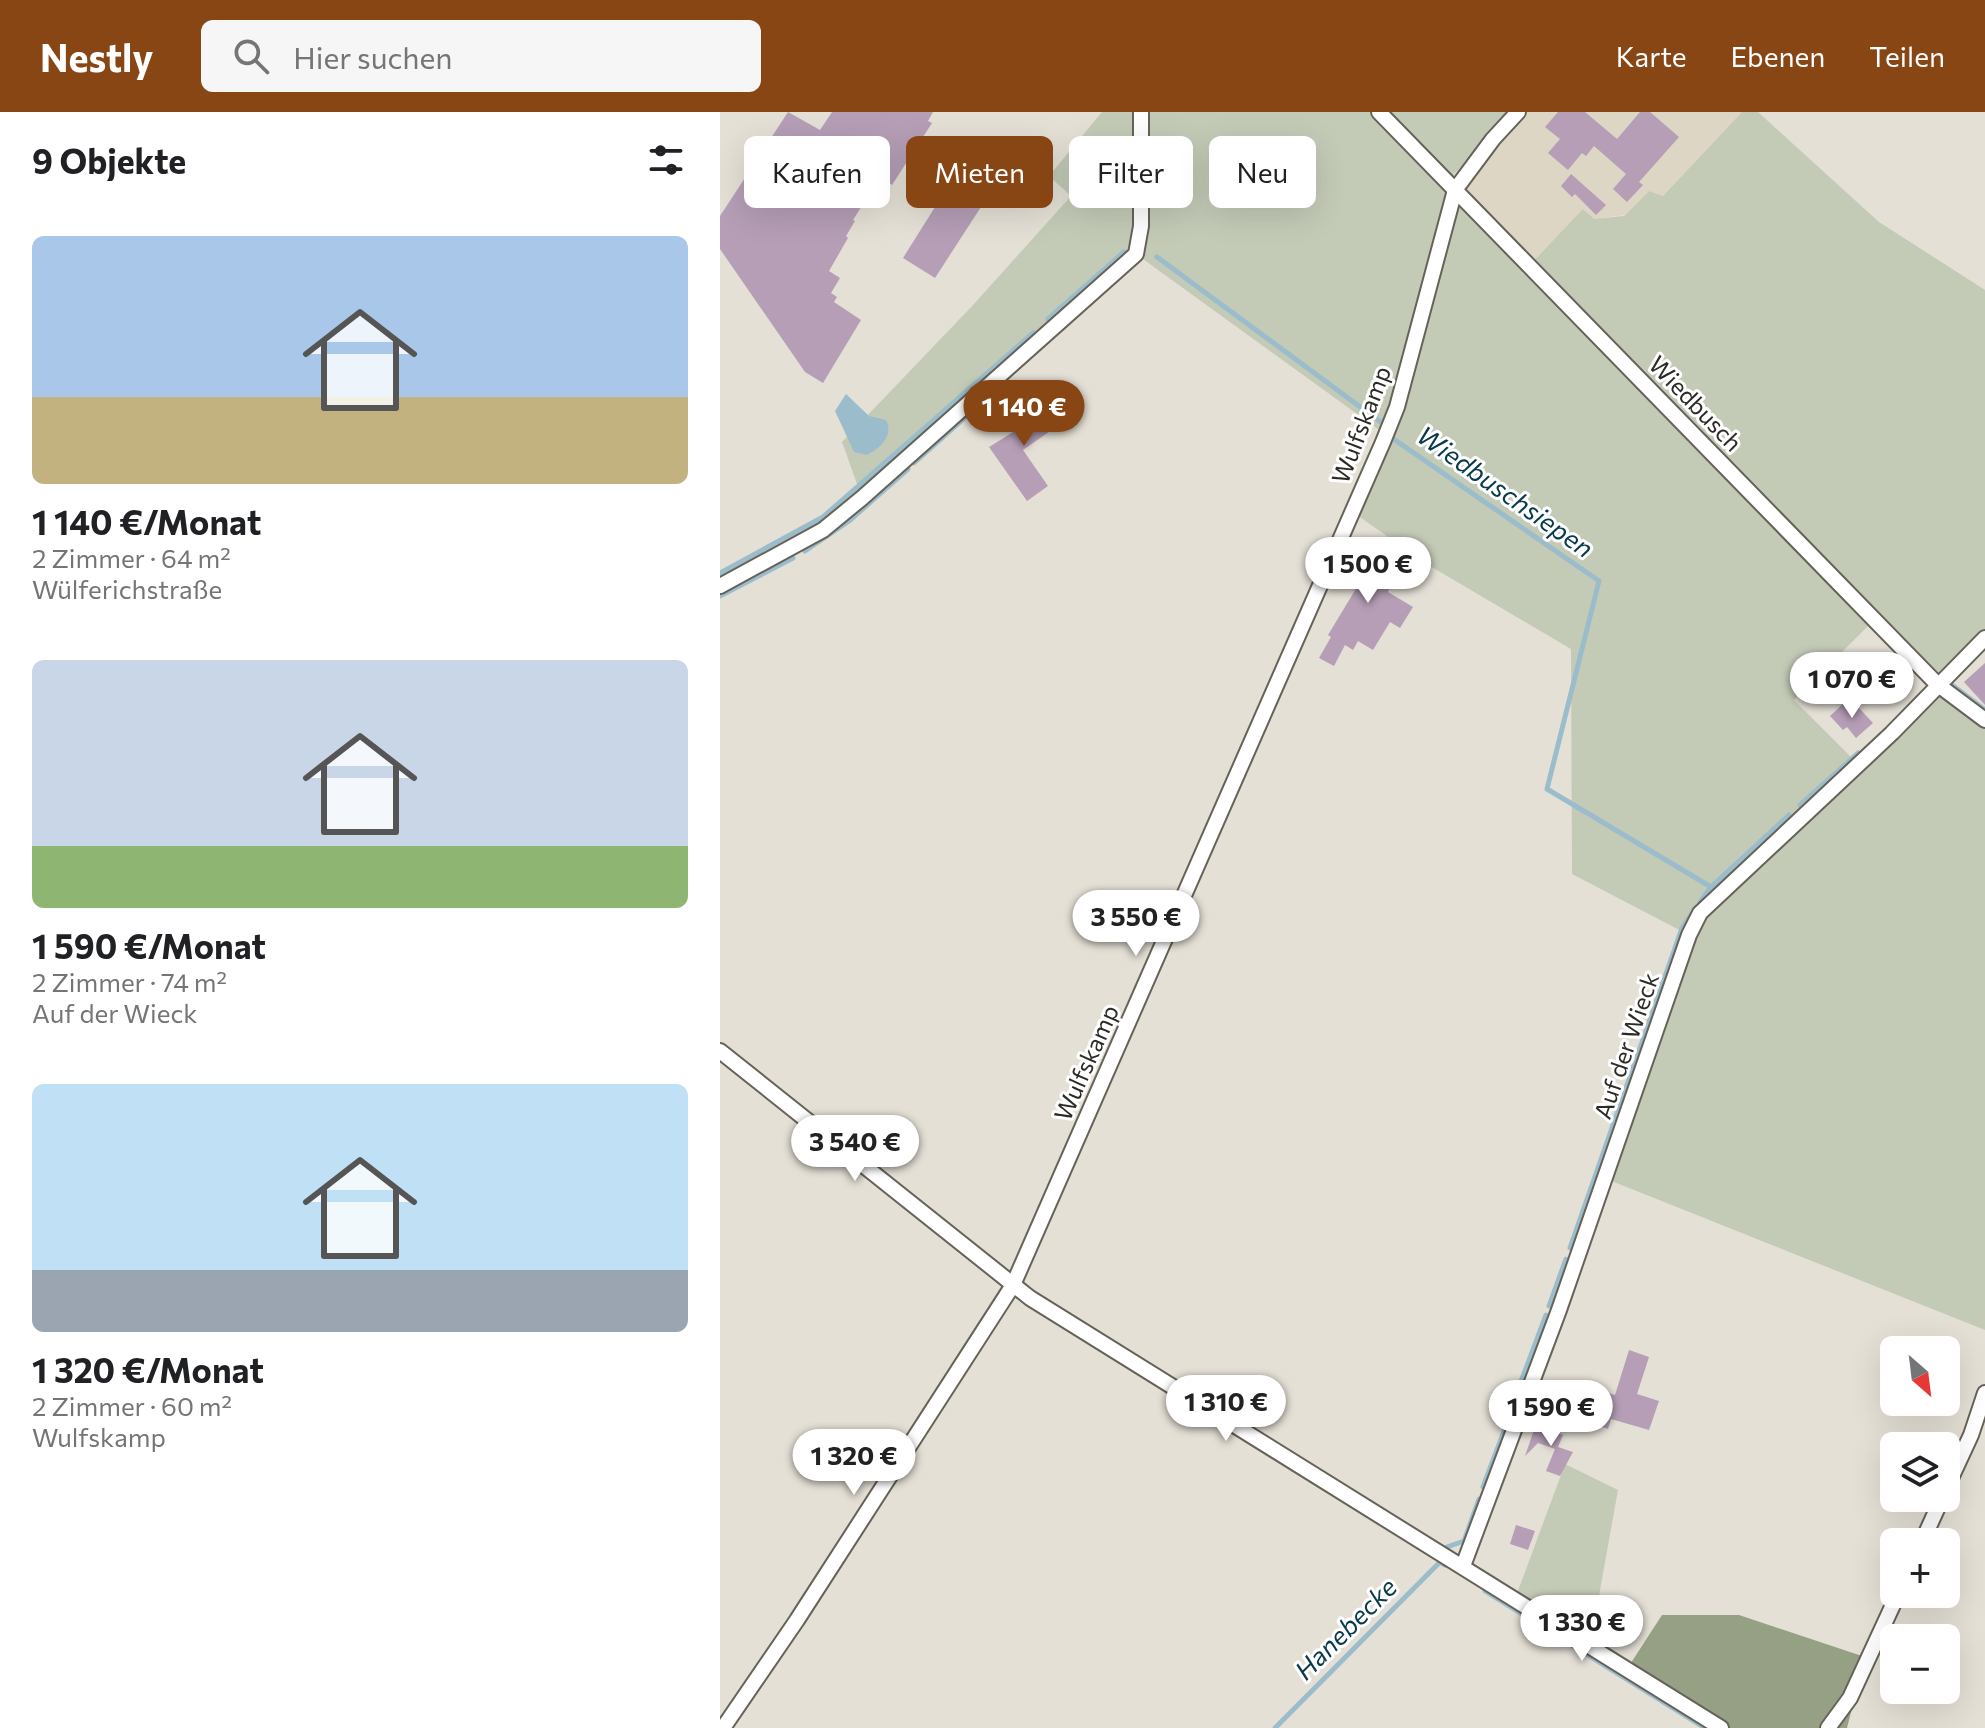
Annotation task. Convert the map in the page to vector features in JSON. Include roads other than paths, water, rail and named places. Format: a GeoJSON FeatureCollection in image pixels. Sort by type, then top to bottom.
{"type":"FeatureCollection","features":[{"type":"Feature","properties":{"kind":"street"},"geometry":{"type":"LineString","coordinates":[[720,586],[813,536],[842,514],[1136,254],[1141,226],[1141,112]]}},
{"type":"Feature","properties":{"kind":"street","name":"Wiedbusch"},"geometry":{"type":"LineString","coordinates":[[1379,112],[1937,684],[1985,720]]}},
{"type":"Feature","properties":{"kind":"street","name":"Wulfskamp"},"geometry":{"type":"LineString","coordinates":[[723,1728],[797,1620],[1013,1285],[1383,442],[1410,359],[1455,190],[1484,150],[1518,112]]}},
{"type":"Feature","properties":{"kind":"street","name":"Auf der Wieck"},"geometry":{"type":"LineString","coordinates":[[1463,1566],[1559,1310],[1689,935],[1700,913],[1892,733],[1985,638]]}},
{"type":"Feature","properties":{"kind":"street"},"geometry":{"type":"LineString","coordinates":[[720,1051],[1043,1307],[1721,1728]]}},
{"type":"Feature","properties":{"kind":"street"},"geometry":{"type":"LineString","coordinates":[[1960,1467],[1978,1438],[1985,1393]]}},
{"type":"Feature","properties":{"kind":"street"},"geometry":{"type":"LineString","coordinates":[[1828,1728],[1850,1698],[1892,1608]]}},
{"type":"Feature","properties":{"kind":"water"},"geometry":{"type":"Polygon","coordinates":[[[846,394],[869,416],[886,420],[888,431],[885,440],[867,455],[854,452],[835,411],[846,394]]]}},
{"type":"Feature","properties":{"kind":"waterway","name":"Wiedbuschsiepen"},"geometry":{"type":"LineString","coordinates":[[1048,319],[1124,252]]}},
{"type":"Feature","properties":{"kind":"waterway","name":"Wiedbuschsiepen"},"geometry":{"type":"LineString","coordinates":[[1157,257],[1382,423]]}},
{"type":"Feature","properties":{"kind":"waterway","name":"Wiedbuschsiepen"},"geometry":{"type":"LineString","coordinates":[[720,573],[823,517],[1033,333]]}},
{"type":"Feature","properties":{"kind":"waterway"},"geometry":{"type":"LineString","coordinates":[[914,463],[978,406]]}},
{"type":"Feature","properties":{"kind":"waterway","name":"Wiedbuschsiepen"},"geometry":{"type":"LineString","coordinates":[[1395,440],[1599,581],[1547,789],[1711,887]]}},
{"type":"Feature","properties":{"kind":"waterway"},"geometry":{"type":"LineString","coordinates":[[805,551],[849,521],[908,469]]}},
{"type":"Feature","properties":{"kind":"waterway"},"geometry":{"type":"LineString","coordinates":[[720,596],[793,558]]}},
{"type":"Feature","properties":{"kind":"waterway"},"geometry":{"type":"LineString","coordinates":[[1952,685],[1985,710]]}},
{"type":"Feature","properties":{"kind":"waterway"},"geometry":{"type":"LineString","coordinates":[[1800,805],[1858,753]]}},
{"type":"Feature","properties":{"kind":"waterway"},"geometry":{"type":"LineString","coordinates":[[1700,902],[1711,887],[1789,815]]}},
{"type":"Feature","properties":{"kind":"waterway","name":"Wiedbuschsiepen"},"geometry":{"type":"LineString","coordinates":[[1570,1248],[1682,928],[1691,915]]}},
{"type":"Feature","properties":{"kind":"waterway","name":"Wiedbuschsiepen"},"geometry":{"type":"LineString","coordinates":[[1549,1306],[1566,1259]]}},
{"type":"Feature","properties":{"kind":"waterway","name":"Wiedbuschsiepen"},"geometry":{"type":"LineString","coordinates":[[1513,1403],[1546,1315]]}},
{"type":"Feature","properties":{"kind":"waterway","name":"Wiedbuschsiepen"},"geometry":{"type":"LineString","coordinates":[[1483,1487],[1509,1418]]}},
{"type":"Feature","properties":{"kind":"waterway","name":"Wiedbuschsiepen"},"geometry":{"type":"LineString","coordinates":[[1447,1547],[1464,1541],[1479,1499]]}},
{"type":"Feature","properties":{"kind":"waterway","name":"Hanebecke"},"geometry":{"type":"LineString","coordinates":[[1275,1728],[1440,1562],[1445,1565]]}},
{"type":"Feature","properties":{"kind":"waterway","name":"Hanebecke"},"geometry":{"type":"LineString","coordinates":[[1485,1591],[1705,1728]]}}]}
